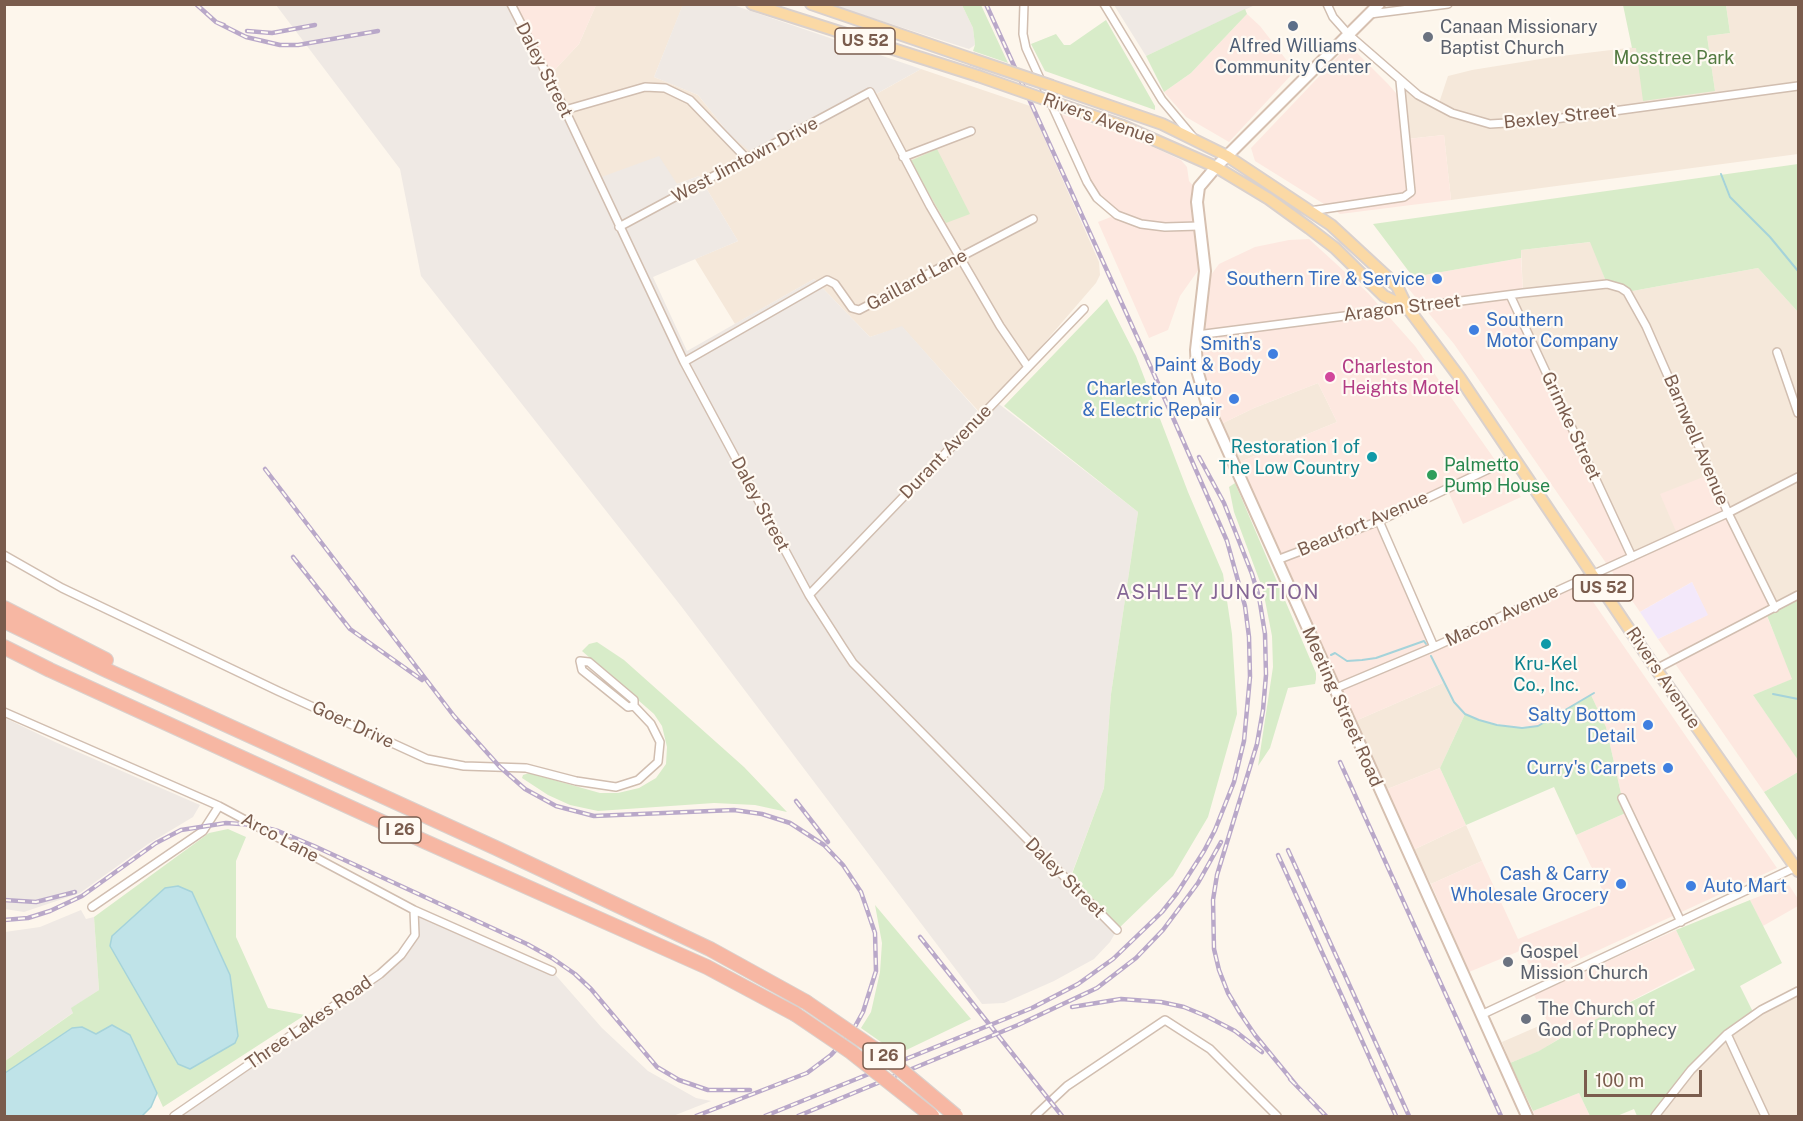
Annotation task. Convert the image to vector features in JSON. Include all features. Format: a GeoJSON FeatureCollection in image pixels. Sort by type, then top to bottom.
{"type":"FeatureCollection","features":[{"type":"Feature","properties":{"kind":"highway"},"geometry":{"type":"LineString","coordinates":[[4,609],[243,733]]}},
{"type":"Feature","properties":{"kind":"highway","name":"I 26"},"geometry":{"type":"LineString","coordinates":[[4,621],[710,949],[806,1002],[882,1054],[956,1116]]}},
{"type":"Feature","properties":{"kind":"highway","name":"I 26"},"geometry":{"type":"LineString","coordinates":[[4,647],[99,693],[426,842],[707,967],[795,1014],[851,1052],[932,1116]]}},
{"type":"Feature","properties":{"kind":"highway"},"geometry":{"type":"LineString","coordinates":[[4,654],[99,693]]}},
{"type":"Feature","properties":{"kind":"main road","name":"Rivers Avenue"},"geometry":{"type":"LineString","coordinates":[[752,4],[1061,105],[1143,134],[1216,167],[1309,228],[1335,248],[1384,296],[1407,307]]}},
{"type":"Feature","properties":{"kind":"main road","name":"Rivers Avenue"},"geometry":{"type":"LineString","coordinates":[[812,4],[1131,112],[1193,137],[1227,156],[1331,225],[1397,286],[1407,307],[1442,352],[1656,669],[1797,869]]}},
{"type":"Feature","properties":{"kind":"street","name":"Daley Street"},"geometry":{"type":"LineString","coordinates":[[511,4],[565,110],[684,362],[809,595],[854,663],[1117,930]]}},
{"type":"Feature","properties":{"kind":"street"},"geometry":{"type":"LineString","coordinates":[[1024,4],[1023,34],[1026,48],[1087,182],[1097,198],[1117,215],[1141,224],[1165,227],[1199,226]]}},
{"type":"Feature","properties":{"kind":"street"},"geometry":{"type":"LineString","coordinates":[[1104,4],[1162,100],[1193,137]]}},
{"type":"Feature","properties":{"kind":"street","name":"Bexley Street"},"geometry":{"type":"LineString","coordinates":[[1327,4],[1333,17],[1349,35],[1418,95],[1462,117],[1490,124],[1540,121],[1798,86]]}},
{"type":"Feature","properties":{"kind":"street"},"geometry":{"type":"LineString","coordinates":[[1227,156],[1379,4]]}},
{"type":"Feature","properties":{"kind":"street"},"geometry":{"type":"LineString","coordinates":[[1370,14],[1448,4]]}},
{"type":"Feature","properties":{"kind":"street"},"geometry":{"type":"LineString","coordinates":[[1309,211],[1404,197],[1412,190],[1400,81]]}},
{"type":"Feature","properties":{"kind":"street"},"geometry":{"type":"LineString","coordinates":[[565,110],[645,87],[665,88],[690,100],[747,159]]}},
{"type":"Feature","properties":{"kind":"street","name":"West Jimtown Drive"},"geometry":{"type":"LineString","coordinates":[[619,227],[870,92],[903,157]]}},
{"type":"Feature","properties":{"kind":"street"},"geometry":{"type":"LineString","coordinates":[[971,131],[903,157],[1000,326],[1028,367]]}},
{"type":"Feature","properties":{"kind":"street","name":"Meeting Street Road"},"geometry":{"type":"LineString","coordinates":[[1227,156],[1198,191],[1197,202],[1205,271],[1197,335],[1197,369],[1207,404],[1527,1116]]}},
{"type":"Feature","properties":{"kind":"street","name":"Gaillard Lane"},"geometry":{"type":"LineString","coordinates":[[684,362],[827,280],[835,284],[852,308],[859,310],[1033,219]]}},
{"type":"Feature","properties":{"kind":"street","name":"Aragon Street"},"geometry":{"type":"LineString","coordinates":[[1197,335],[1407,307],[1607,284]]}},
{"type":"Feature","properties":{"kind":"street","name":"Barnwell Avenue"},"geometry":{"type":"LineString","coordinates":[[1607,284],[1627,292],[1646,326],[1728,513],[1775,608]]}},
{"type":"Feature","properties":{"kind":"street","name":"Grimke Street"},"geometry":{"type":"LineString","coordinates":[[1510,295],[1632,557]]}},
{"type":"Feature","properties":{"kind":"street","name":"Durant Avenue"},"geometry":{"type":"LineString","coordinates":[[809,595],[1084,309]]}},
{"type":"Feature","properties":{"kind":"street"},"geometry":{"type":"LineString","coordinates":[[1777,352],[1798,413]]}},
{"type":"Feature","properties":{"kind":"street","name":"Beaufort Avenue"},"geometry":{"type":"LineString","coordinates":[[1277,560],[1378,521],[1514,457]]}},
{"type":"Feature","properties":{"kind":"street","name":"Macon Avenue"},"geometry":{"type":"LineString","coordinates":[[1334,688],[1434,647],[1632,557],[1728,513],[1798,477]]}},
{"type":"Feature","properties":{"kind":"street"},"geometry":{"type":"LineString","coordinates":[[1378,521],[1434,647]]}},
{"type":"Feature","properties":{"kind":"street","name":"Goer Drive"},"geometry":{"type":"LineString","coordinates":[[4,555],[83,598],[427,759],[464,766],[526,768],[576,781],[616,787],[638,780],[658,762],[660,742],[651,724],[634,706],[634,700],[589,662],[579,661],[582,670],[628,707],[634,706]]}},
{"type":"Feature","properties":{"kind":"street"},"geometry":{"type":"LineString","coordinates":[[1656,669],[1798,595]]}},
{"type":"Feature","properties":{"kind":"street","name":"Arco Lane"},"geometry":{"type":"LineString","coordinates":[[4,712],[219,806],[414,910],[552,970]]}},
{"type":"Feature","properties":{"kind":"street"},"geometry":{"type":"LineString","coordinates":[[1622,798],[1681,922]]}},
{"type":"Feature","properties":{"kind":"street"},"geometry":{"type":"LineString","coordinates":[[92,907],[203,831],[219,806]]}},
{"type":"Feature","properties":{"kind":"street"},"geometry":{"type":"LineString","coordinates":[[1481,1015],[1797,869]]}},
{"type":"Feature","properties":{"kind":"street","name":"Three Lakes Road"},"geometry":{"type":"LineString","coordinates":[[174,1116],[380,974],[400,955],[414,935],[414,910]]}},
{"type":"Feature","properties":{"kind":"street"},"geometry":{"type":"LineString","coordinates":[[1655,1116],[1691,1070],[1727,1034],[1761,1010],[1798,990]]}},
{"type":"Feature","properties":{"kind":"street"},"geometry":{"type":"LineString","coordinates":[[1035,1116],[1067,1086],[1165,1020],[1210,1048],[1278,1116]]}},
{"type":"Feature","properties":{"kind":"street"},"geometry":{"type":"LineString","coordinates":[[1727,1034],[1765,1116]]}},
{"type":"Feature","properties":{"kind":"shaded area"},"geometry":{"type":"Polygon","coordinates":[[[683,4],[733,5],[921,69],[759,159],[729,134],[698,95],[654,77],[683,4]]]}},
{"type":"Feature","properties":{"kind":"shaded area"},"geometry":{"type":"Polygon","coordinates":[[[276,5],[510,5],[596,179],[659,156],[677,184],[699,176],[738,241],[653,277],[687,351],[814,279],[870,337],[902,326],[981,415],[995,401],[1138,512],[1111,694],[1104,788],[1069,881],[1117,930],[1110,942],[1094,959],[1054,981],[1004,1003],[982,1004],[681,606],[421,276],[400,169],[276,5]]]}},
{"type":"Feature","properties":{"kind":"shaded area"},"geometry":{"type":"Polygon","coordinates":[[[511,5],[596,5],[579,44],[548,77],[511,5]]]}},
{"type":"Feature","properties":{"kind":"shaded area"},"geometry":{"type":"Polygon","coordinates":[[[596,5],[683,5],[654,77],[698,95],[729,134],[862,102],[921,69],[1030,106],[1099,262],[1100,275],[1096,283],[982,415],[902,327],[870,337],[814,279],[735,324],[695,259],[738,241],[699,176],[677,184],[597,179],[548,77],[579,44],[596,5]]]}},
{"type":"Feature","properties":{"kind":"shaded area"},"geometry":{"type":"Polygon","coordinates":[[[832,5],[962,5],[973,28],[975,45],[969,49],[832,5]]]}},
{"type":"Feature","properties":{"kind":"shaded area"},"geometry":{"type":"Polygon","coordinates":[[[1114,5],[1255,5],[1146,56],[1114,5]]]}},
{"type":"Feature","properties":{"kind":"shaded area"},"geometry":{"type":"Polygon","coordinates":[[[1726,5],[1798,5],[1798,154],[1451,200],[1444,135],[1407,139],[1400,81],[1438,106],[1448,76],[1553,57],[1636,47],[1715,91],[1707,36],[1730,33],[1726,5]]]}},
{"type":"Feature","properties":{"kind":"shaded area"},"geometry":{"type":"Polygon","coordinates":[[[1247,14],[1260,26],[1295,71],[1229,142],[1186,117],[1164,92],[1191,73],[1247,14]]]}},
{"type":"Feature","properties":{"kind":"shaded area"},"geometry":{"type":"Polygon","coordinates":[[[1349,45],[1403,101],[1407,139],[1444,135],[1451,200],[1340,214],[1255,161],[1251,148],[1349,45]]]}},
{"type":"Feature","properties":{"kind":"shaded area"},"geometry":{"type":"Polygon","coordinates":[[[1055,112],[1132,138],[1181,160],[1187,167],[1189,181],[1198,191],[1204,262],[1180,296],[1168,330],[1149,338],[1098,222],[1116,215],[1102,204],[1055,112]]]}},
{"type":"Feature","properties":{"kind":"shaded area"},"geometry":{"type":"Polygon","coordinates":[[[1309,239],[1368,293],[1415,346],[1521,497],[1463,524],[1447,489],[1379,521],[1434,647],[1578,580],[1777,868],[1536,979],[1522,950],[1469,972],[1431,884],[1482,861],[1518,939],[1608,902],[1576,835],[1628,812],[1622,798],[1606,727],[1591,695],[1538,726],[1513,727],[1479,720],[1465,714],[1455,702],[1445,682],[1353,722],[1240,462],[1337,422],[1318,383],[1223,423],[1206,378],[1202,356],[1211,275],[1219,264],[1255,247],[1289,240],[1309,239]]]}},
{"type":"Feature","properties":{"kind":"shaded area"},"geometry":{"type":"Polygon","coordinates":[[[1591,242],[1607,284],[1627,292],[1758,268],[1798,312],[1798,595],[1775,608],[1679,536],[1632,557],[1510,295],[1523,293],[1521,250],[1591,242]]]}},
{"type":"Feature","properties":{"kind":"shaded area"},"geometry":{"type":"Polygon","coordinates":[[[1521,258],[1523,293],[1511,295],[1632,556],[1678,536],[1660,494],[1711,474],[1775,608],[1766,614],[1793,679],[1753,695],[1798,759],[1798,772],[1764,792],[1658,639],[1707,615],[1692,582],[1640,612],[1454,344],[1403,282],[1413,277],[1521,258]]]}},
{"type":"Feature","properties":{"kind":"shaded area"},"geometry":{"type":"Polygon","coordinates":[[[1318,383],[1337,422],[1240,462],[1223,423],[1318,383]]]}},
{"type":"Feature","properties":{"kind":"shaded area"},"geometry":{"type":"Polygon","coordinates":[[[1692,582],[1708,615],[1658,639],[1640,612],[1692,582]]]}},
{"type":"Feature","properties":{"kind":"shaded area"},"geometry":{"type":"Polygon","coordinates":[[[1445,682],[1454,702],[1465,714],[1440,768],[1385,790],[1353,722],[1445,682]]]}},
{"type":"Feature","properties":{"kind":"shaded area"},"geometry":{"type":"Polygon","coordinates":[[[5,718],[200,805],[193,817],[148,844],[80,893],[24,912],[5,909],[5,718]]]}},
{"type":"Feature","properties":{"kind":"shaded area"},"geometry":{"type":"Polygon","coordinates":[[[1440,768],[1466,825],[1413,850],[1385,790],[1440,768]]]}},
{"type":"Feature","properties":{"kind":"shaded area"},"geometry":{"type":"Polygon","coordinates":[[[1466,825],[1482,861],[1431,884],[1413,850],[1466,825]]]}},
{"type":"Feature","properties":{"kind":"shaded area"},"geometry":{"type":"Polygon","coordinates":[[[1789,885],[1798,899],[1798,906],[1763,926],[1750,900],[1789,885]]]}},
{"type":"Feature","properties":{"kind":"shaded area"},"geometry":{"type":"Polygon","coordinates":[[[81,910],[86,919],[94,917],[99,990],[72,1008],[74,1012],[5,1061],[5,932],[40,927],[81,910]]]}},
{"type":"Feature","properties":{"kind":"shaded area"},"geometry":{"type":"Polygon","coordinates":[[[414,910],[552,971],[602,1028],[648,1071],[696,1098],[711,1101],[673,1116],[174,1116],[380,974],[414,935],[414,910]]]}},
{"type":"Feature","properties":{"kind":"shaded area"},"geometry":{"type":"Polygon","coordinates":[[[1676,930],[1694,968],[1557,1040],[1534,995],[1676,930]]]}},
{"type":"Feature","properties":{"kind":"shaded area"},"geometry":{"type":"Polygon","coordinates":[[[1798,995],[1798,1116],[1655,1116],[1727,1034],[1761,1010],[1798,995]]]}},
{"type":"Feature","properties":{"kind":"shaded area"},"geometry":{"type":"Polygon","coordinates":[[[1548,1022],[1557,1040],[1540,1051],[1510,1063],[1502,1042],[1548,1022]]]}},
{"type":"Feature","properties":{"kind":"shaded area"},"geometry":{"type":"Polygon","coordinates":[[[1579,1093],[1590,1116],[1535,1116],[1533,1111],[1579,1093]]]}},
{"type":"Feature","properties":{"kind":"green space"},"geometry":{"type":"Polygon","coordinates":[[[962,5],[981,5],[1008,63],[973,51],[975,45],[973,28],[962,5]]]}},
{"type":"Feature","properties":{"kind":"green space","name":"Mosstree Park"},"geometry":{"type":"Polygon","coordinates":[[[1623,5],[1726,5],[1730,33],[1707,36],[1715,91],[1643,101],[1636,48],[1632,48],[1623,5]]]}},
{"type":"Feature","properties":{"kind":"green space"},"geometry":{"type":"Polygon","coordinates":[[[1245,9],[1247,14],[1191,73],[1164,92],[1146,56],[1245,9]]]}},
{"type":"Feature","properties":{"kind":"green space"},"geometry":{"type":"Polygon","coordinates":[[[1106,20],[1155,106],[1155,110],[1045,71],[1031,44],[1056,34],[1064,45],[1070,45],[1106,20]]]}},
{"type":"Feature","properties":{"kind":"green space"},"geometry":{"type":"Polygon","coordinates":[[[937,149],[970,214],[946,223],[910,161],[937,149]]]}},
{"type":"Feature","properties":{"kind":"green space"},"geometry":{"type":"Polygon","coordinates":[[[1798,164],[1798,312],[1758,268],[1627,292],[1607,284],[1590,242],[1521,250],[1521,258],[1413,277],[1373,224],[1798,164]]]}},
{"type":"Feature","properties":{"kind":"green space"},"geometry":{"type":"Polygon","coordinates":[[[1107,299],[1136,356],[1188,492],[1223,574],[1232,634],[1237,714],[1208,817],[1173,876],[1117,930],[1069,882],[1104,788],[1111,694],[1138,512],[1004,406],[1107,299]]]}},
{"type":"Feature","properties":{"kind":"green space"},"geometry":{"type":"Polygon","coordinates":[[[1235,483],[1316,673],[1315,684],[1288,688],[1270,748],[1258,766],[1273,667],[1272,636],[1263,590],[1234,512],[1229,487],[1235,483]]]}},
{"type":"Feature","properties":{"kind":"green space"},"geometry":{"type":"Polygon","coordinates":[[[1798,595],[1798,760],[1753,695],[1792,679],[1766,613],[1798,595]]]}},
{"type":"Feature","properties":{"kind":"green space"},"geometry":{"type":"Polygon","coordinates":[[[597,642],[624,660],[744,767],[787,812],[755,805],[714,803],[598,811],[570,805],[548,795],[522,778],[523,775],[529,773],[600,793],[618,793],[639,788],[656,778],[666,764],[667,747],[662,726],[654,714],[582,651],[589,644],[597,642]]]}},
{"type":"Feature","properties":{"kind":"green space"},"geometry":{"type":"Polygon","coordinates":[[[1591,695],[1606,727],[1622,798],[1628,812],[1576,835],[1554,787],[1466,825],[1440,768],[1465,714],[1497,725],[1522,728],[1538,726],[1591,695]]]}},
{"type":"Feature","properties":{"kind":"green space"},"geometry":{"type":"Polygon","coordinates":[[[1798,772],[1798,842],[1764,792],[1798,772]]]}},
{"type":"Feature","properties":{"kind":"green space"},"geometry":{"type":"Polygon","coordinates":[[[228,829],[246,837],[236,861],[236,937],[268,1008],[305,1015],[163,1107],[130,1035],[96,1034],[82,1027],[72,1028],[5,1073],[5,1061],[73,1013],[71,1008],[99,990],[94,917],[209,833],[228,829]],[[178,886],[230,975],[192,892],[178,886]]]}},
{"type":"Feature","properties":{"kind":"green space"},"geometry":{"type":"Polygon","coordinates":[[[1750,900],[1782,963],[1740,986],[1754,1014],[1691,1070],[1655,1116],[1637,1116],[1634,1109],[1617,1116],[1590,1116],[1579,1093],[1533,1111],[1510,1063],[1539,1051],[1576,1029],[1695,970],[1676,930],[1750,900]]]}},
{"type":"Feature","properties":{"kind":"green space"},"geometry":{"type":"Polygon","coordinates":[[[875,905],[971,1019],[898,1054],[861,1028],[871,1012],[880,972],[882,943],[875,905]]]}},
{"type":"Feature","properties":{"kind":"water"},"geometry":{"type":"Polygon","coordinates":[[[178,886],[192,892],[230,975],[238,1036],[235,1043],[190,1069],[178,1064],[110,946],[112,936],[165,888],[178,886]]]}},
{"type":"Feature","properties":{"kind":"water"},"geometry":{"type":"Polygon","coordinates":[[[112,1025],[130,1035],[157,1093],[151,1107],[142,1116],[5,1116],[5,1073],[72,1028],[82,1027],[96,1034],[112,1025]]]}},
{"type":"Feature","properties":{"kind":"waterway"},"geometry":{"type":"LineString","coordinates":[[1721,174],[1730,197],[1770,237],[1798,271]]}},
{"type":"Feature","properties":{"kind":"waterway"},"geometry":{"type":"LineString","coordinates":[[1331,655],[1335,653],[1347,661],[1362,660],[1376,658],[1424,641],[1426,644]]}},
{"type":"Feature","properties":{"kind":"waterway"},"geometry":{"type":"LineString","coordinates":[[1431,656],[1454,702],[1465,714],[1497,725],[1522,728],[1538,726],[1594,693]]}},
{"type":"Feature","properties":{"kind":"waterway"},"geometry":{"type":"LineString","coordinates":[[1773,694],[1798,699]]}},
{"type":"Feature","properties":{"kind":"railway"},"geometry":{"type":"LineString","coordinates":[[196,4],[216,22],[224,25]]}},
{"type":"Feature","properties":{"kind":"railway"},"geometry":{"type":"LineString","coordinates":[[765,1116],[1032,1008],[1078,984],[1113,959],[1162,912],[1204,851],[1234,782],[1244,741],[1250,677],[1249,637],[1245,606],[1227,541],[986,4]]}},
{"type":"Feature","properties":{"kind":"railway"},"geometry":{"type":"LineString","coordinates":[[216,22],[246,37],[280,45],[298,45],[378,31]]}},
{"type":"Feature","properties":{"kind":"railway"},"geometry":{"type":"LineString","coordinates":[[247,31],[272,33],[315,25]]}},
{"type":"Feature","properties":{"kind":"railway"},"geometry":{"type":"LineString","coordinates":[[1199,457],[1224,503],[1252,574],[1259,597],[1265,634],[1266,675],[1263,710],[1257,744],[1217,875],[1213,900],[1214,949],[1228,993],[1240,1013],[1296,1085]]}},
{"type":"Feature","properties":{"kind":"railway"},"geometry":{"type":"LineString","coordinates":[[265,469],[454,716],[500,767],[525,789],[556,806],[594,816],[734,810],[762,814],[790,823],[824,845],[843,865],[861,892],[875,933],[876,971],[863,1012],[852,1032],[831,1055],[807,1073],[696,1116]]}},
{"type":"Feature","properties":{"kind":"railway"},"geometry":{"type":"LineString","coordinates":[[293,557],[350,629],[422,680]]}},
{"type":"Feature","properties":{"kind":"railway"},"geometry":{"type":"LineString","coordinates":[[1340,762],[1501,1116]]}},
{"type":"Feature","properties":{"kind":"railway"},"geometry":{"type":"LineString","coordinates":[[796,801],[828,842]]}},
{"type":"Feature","properties":{"kind":"railway"},"geometry":{"type":"LineString","coordinates":[[4,920],[28,918],[50,911],[82,896],[156,843],[181,830],[226,823],[255,825],[278,831],[314,846],[527,944],[552,958],[591,989],[657,1067],[679,1080],[708,1090],[750,1090]]}},
{"type":"Feature","properties":{"kind":"railway"},"geometry":{"type":"LineString","coordinates":[[798,1116],[1018,1025],[1097,988],[1136,958],[1163,930],[1198,883],[1221,842]]}},
{"type":"Feature","properties":{"kind":"railway"},"geometry":{"type":"LineString","coordinates":[[1288,850],[1409,1116]]}},
{"type":"Feature","properties":{"kind":"railway"},"geometry":{"type":"LineString","coordinates":[[1278,855],[1396,1116]]}},
{"type":"Feature","properties":{"kind":"railway"},"geometry":{"type":"LineString","coordinates":[[4,900],[36,902],[75,892]]}},
{"type":"Feature","properties":{"kind":"railway"},"geometry":{"type":"LineString","coordinates":[[920,937],[1062,1116]]}},
{"type":"Feature","properties":{"kind":"railway"},"geometry":{"type":"LineString","coordinates":[[1072,1007],[1121,999],[1161,1002],[1184,1007],[1235,1031],[1262,1052]]}},
{"type":"Feature","properties":{"kind":"railway"},"geometry":{"type":"LineString","coordinates":[[1290,1079],[1326,1116]]}},
{"type":"Feature","properties":{"kind":"place","name":"Alfred Williams Community Center"},"geometry":{"type":"Point","coordinates":[1293,26]}},
{"type":"Feature","properties":{"kind":"place","name":"Canaan Missionary Baptist Church"},"geometry":{"type":"Point","coordinates":[1428,37]}},
{"type":"Feature","properties":{"kind":"place","name":"Southern Tire & Service"},"geometry":{"type":"Point","coordinates":[1437,279]}},
{"type":"Feature","properties":{"kind":"place","name":"Southern Motor Company"},"geometry":{"type":"Point","coordinates":[1474,330]}},
{"type":"Feature","properties":{"kind":"place","name":"Smith's Paint & Body"},"geometry":{"type":"Point","coordinates":[1273,354]}},
{"type":"Feature","properties":{"kind":"place","name":"Charleston Heights Motel"},"geometry":{"type":"Point","coordinates":[1330,377]}},
{"type":"Feature","properties":{"kind":"place","name":"Charleston Auto & Electric Repair"},"geometry":{"type":"Point","coordinates":[1234,399]}},
{"type":"Feature","properties":{"kind":"place","name":"Restoration 1 of The Low Country"},"geometry":{"type":"Point","coordinates":[1372,457]}},
{"type":"Feature","properties":{"kind":"place","name":"Palmetto Pump House"},"geometry":{"type":"Point","coordinates":[1432,475]}},
{"type":"Feature","properties":{"kind":"place","name":"Kru-Kel Co., Inc."},"geometry":{"type":"Point","coordinates":[1546,644]}},
{"type":"Feature","properties":{"kind":"place","name":"Salty Bottom Detail"},"geometry":{"type":"Point","coordinates":[1648,725]}},
{"type":"Feature","properties":{"kind":"place","name":"Curry's Carpets"},"geometry":{"type":"Point","coordinates":[1668,768]}},
{"type":"Feature","properties":{"kind":"place","name":"Cash & Carry Wholesale Grocery"},"geometry":{"type":"Point","coordinates":[1621,884]}},
{"type":"Feature","properties":{"kind":"place","name":"Auto Mart"},"geometry":{"type":"Point","coordinates":[1691,886]}},
{"type":"Feature","properties":{"kind":"place","name":"Gospel Mission Church"},"geometry":{"type":"Point","coordinates":[1508,962]}},
{"type":"Feature","properties":{"kind":"place","name":"The Church of God of Prophecy"},"geometry":{"type":"Point","coordinates":[1526,1019]}},
{"type":"Feature","properties":{"kind":"district","name":"ASHLEY JUNCTION"},"geometry":{"type":"Point","coordinates":[1218,593]}}]}
